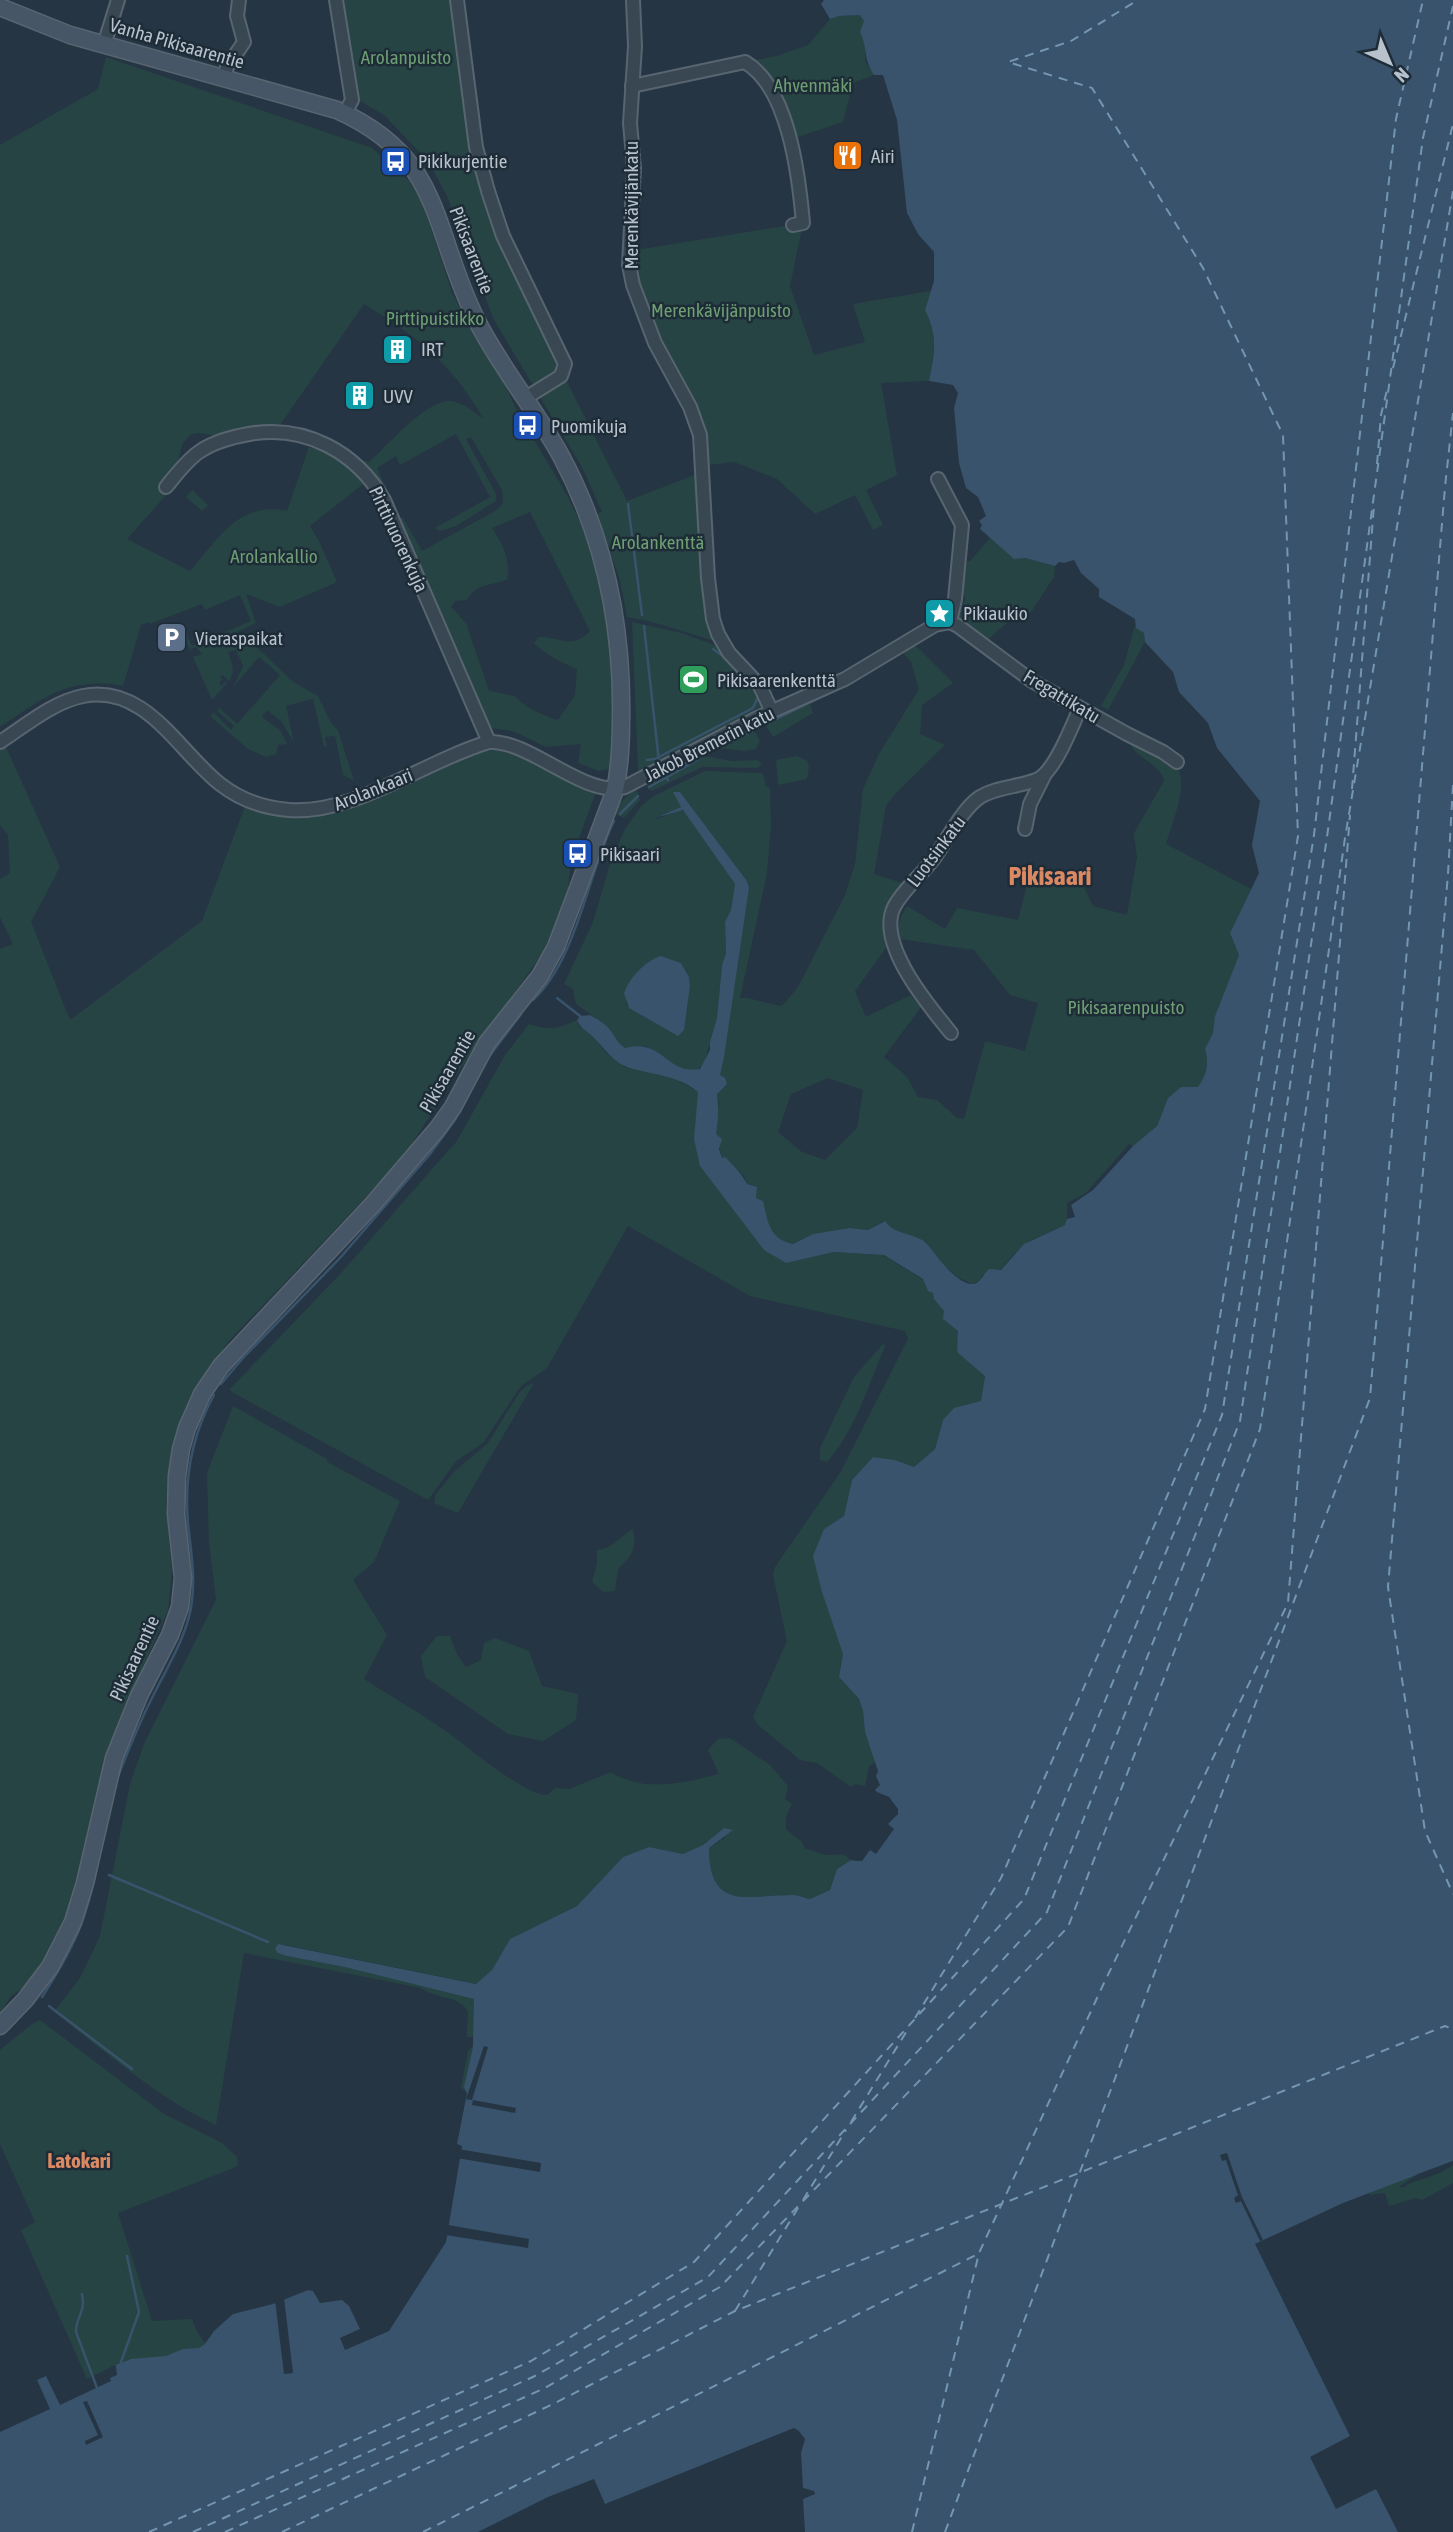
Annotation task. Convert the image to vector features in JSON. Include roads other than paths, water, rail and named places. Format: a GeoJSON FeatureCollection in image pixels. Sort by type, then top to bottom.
{"type":"FeatureCollection","features":[{"type":"Feature","properties":{"kind":"street"},"geometry":{"type":"LineString","coordinates":[[104,45],[118,0]]}},
{"type":"Feature","properties":{"kind":"street"},"geometry":{"type":"LineString","coordinates":[[224,78],[227,66],[244,42],[237,16],[239,0]]}},
{"type":"Feature","properties":{"kind":"street"},"geometry":{"type":"LineString","coordinates":[[336,0],[352,100],[345,113]]}},
{"type":"Feature","properties":{"kind":"street"},"geometry":{"type":"LineString","coordinates":[[457,0],[476,147],[488,191],[503,236],[565,364],[561,376],[524,399]]}},
{"type":"Feature","properties":{"kind":"street","name":"Merenkävijänkatu"},"geometry":{"type":"LineString","coordinates":[[633,0],[635,46],[630,123],[634,168],[629,265],[633,285],[655,343],[690,407],[700,435],[713,619],[729,653],[760,686],[772,712]]}},
{"type":"Feature","properties":{"kind":"street","name":"Vanha Pikisaarentie"},"geometry":{"type":"LineString","coordinates":[[0,7],[104,45],[345,113]]}},
{"type":"Feature","properties":{"kind":"street"},"geometry":{"type":"LineString","coordinates":[[632,86],[745,62],[755,69],[770,88],[787,132],[800,187],[798,224]]}},
{"type":"Feature","properties":{"kind":"street","name":"Pikisaarentie"},"geometry":{"type":"LineString","coordinates":[[0,2026],[25,2000],[50,1967],[73,1922],[85,1883],[114,1758],[135,1706],[170,1635],[180,1606],[183,1578],[176,1514],[177,1476],[181,1449],[198,1402],[220,1366],[373,1204],[438,1129],[453,1107],[486,1044],[540,976],[552,955],[615,790],[619,771],[622,698],[619,652],[607,578],[594,532],[560,454],[477,321],[427,192],[411,162],[382,135],[345,113]]}},
{"type":"Feature","properties":{"kind":"street","name":"Pirttivuorenkuja"},"geometry":{"type":"LineString","coordinates":[[166,487],[188,461],[207,447],[238,435],[256,432],[298,433],[348,457],[371,479],[384,500],[489,742]]}},
{"type":"Feature","properties":{"kind":"street"},"geometry":{"type":"LineString","coordinates":[[938,479],[962,525],[955,599],[950,622]]}},
{"type":"Feature","properties":{"kind":"street","name":"Jakob Bremerin katu"},"geometry":{"type":"LineString","coordinates":[[615,790],[866,668],[935,625],[950,622]]}},
{"type":"Feature","properties":{"kind":"street","name":"Fregattikatu"},"geometry":{"type":"LineString","coordinates":[[950,622],[1032,681],[1177,762]]}},
{"type":"Feature","properties":{"kind":"street","name":"Arolankaari"},"geometry":{"type":"LineString","coordinates":[[0,742],[70,699],[84,695],[110,695],[125,699],[144,711],[207,774],[234,794],[246,800],[288,810],[334,806],[489,742]]}},
{"type":"Feature","properties":{"kind":"street"},"geometry":{"type":"LineString","coordinates":[[1024,829],[1034,792],[1054,761],[1080,708]]}},
{"type":"Feature","properties":{"kind":"street"},"geometry":{"type":"LineString","coordinates":[[489,742],[505,743],[573,775],[615,790]]}},
{"type":"Feature","properties":{"kind":"street","name":"Luotsinkatu"},"geometry":{"type":"LineString","coordinates":[[951,1034],[913,982],[896,949],[890,929],[893,909],[934,859],[976,800],[989,793],[1036,780],[1045,774]]}},
{"type":"Feature","properties":{"kind":"water"},"geometry":{"type":"Polygon","coordinates":[[[824,0],[1453,0],[1453,2161],[1343,2203],[1255,2244],[1350,2436],[1310,2457],[1336,2509],[1376,2489],[1398,2532],[805,2532],[803,2499],[815,2494],[814,2491],[803,2488],[801,2453],[805,2439],[794,2428],[605,2504],[594,2479],[548,2497],[478,2532],[0,2532],[0,2432],[50,2409],[37,2380],[46,2376],[60,2405],[111,2381],[110,2378],[117,2375],[116,2365],[131,2359],[166,2356],[183,2349],[199,2348],[233,2314],[273,2304],[308,2290],[313,2291],[320,2303],[342,2300],[349,2306],[360,2329],[340,2338],[345,2350],[389,2331],[446,2242],[462,2146],[457,2144],[467,2093],[464,2087],[473,2047],[474,1999],[345,1967],[287,1956],[275,1949],[278,1944],[476,1984],[492,1970],[510,1939],[577,1906],[623,1857],[649,1847],[683,1854],[703,1845],[724,1828],[733,1830],[709,1848],[711,1869],[716,1883],[725,1892],[735,1896],[794,1895],[810,1899],[830,1890],[837,1869],[851,1860],[858,1861],[898,1814],[889,1797],[878,1794],[875,1790],[880,1785],[876,1776],[878,1771],[865,1732],[863,1711],[859,1699],[839,1677],[843,1654],[813,1556],[824,1529],[844,1516],[852,1480],[873,1457],[895,1460],[914,1467],[935,1449],[943,1420],[954,1408],[981,1401],[985,1376],[957,1352],[958,1331],[943,1319],[944,1311],[934,1299],[933,1293],[928,1291],[923,1279],[884,1255],[834,1252],[786,1263],[764,1250],[700,1166],[694,1139],[698,1092],[682,1082],[622,1065],[613,1059],[577,1020],[580,1016],[590,1015],[606,1025],[625,1048],[649,1048],[679,1067],[700,1069],[710,1050],[726,953],[725,922],[731,910],[735,884],[683,810],[655,818],[681,807],[673,792],[680,792],[747,881],[749,888],[720,1075],[725,1078],[727,1084],[717,1094],[716,1134],[722,1139],[719,1149],[722,1158],[725,1157],[732,1164],[747,1184],[757,1187],[756,1198],[763,1201],[774,1234],[785,1242],[793,1244],[813,1234],[849,1228],[868,1230],[885,1221],[894,1229],[923,1241],[960,1280],[976,1283],[989,1269],[1001,1270],[1024,1244],[1065,1225],[1067,1219],[1075,1217],[1071,1205],[1093,1190],[1133,1146],[1157,1126],[1168,1098],[1181,1087],[1198,1087],[1205,1073],[1205,1049],[1239,955],[1230,933],[1259,873],[1252,845],[1260,801],[1217,748],[1208,723],[1179,692],[1173,672],[1145,642],[1144,633],[1136,628],[1135,619],[1099,597],[1099,589],[1081,573],[1074,560],[1059,562],[1055,566],[1025,558],[1014,559],[980,529],[982,525],[979,521],[986,516],[978,497],[966,488],[959,463],[954,408],[958,393],[953,385],[929,381],[934,345],[932,328],[925,310],[934,281],[934,252],[918,234],[907,213],[897,120],[883,75],[874,75],[868,64],[860,32],[864,21],[860,15],[830,19],[821,4],[824,0]]]}},
{"type":"Feature","properties":{"kind":"water"},"geometry":{"type":"Polygon","coordinates":[[[661,956],[681,963],[689,977],[684,1030],[678,1036],[629,1008],[624,993],[639,970],[661,956]]]}},
{"type":"Feature","properties":{"kind":"waterway"},"geometry":{"type":"LineString","coordinates":[[628,504],[642,615]]}},
{"type":"Feature","properties":{"kind":"waterway"},"geometry":{"type":"LineString","coordinates":[[644,626],[659,762]]}},
{"type":"Feature","properties":{"kind":"waterway"},"geometry":{"type":"LineString","coordinates":[[713,649],[727,659]]}},
{"type":"Feature","properties":{"kind":"waterway"},"geometry":{"type":"LineString","coordinates":[[766,724],[842,687]]}},
{"type":"Feature","properties":{"kind":"waterway"},"geometry":{"type":"LineString","coordinates":[[647,760],[655,759],[753,708],[757,699]]}},
{"type":"Feature","properties":{"kind":"waterway"},"geometry":{"type":"LineString","coordinates":[[721,746],[752,731]]}},
{"type":"Feature","properties":{"kind":"waterway"},"geometry":{"type":"LineString","coordinates":[[649,787],[699,759]]}},
{"type":"Feature","properties":{"kind":"waterway"},"geometry":{"type":"LineString","coordinates":[[663,775],[668,780]]}},
{"type":"Feature","properties":{"kind":"waterway"},"geometry":{"type":"LineString","coordinates":[[620,814],[638,796]]}},
{"type":"Feature","properties":{"kind":"waterway"},"geometry":{"type":"LineString","coordinates":[[533,1000],[548,983],[571,940],[614,821]]}},
{"type":"Feature","properties":{"kind":"waterway"},"geometry":{"type":"LineString","coordinates":[[557,998],[580,1016]]}},
{"type":"Feature","properties":{"kind":"waterway"},"geometry":{"type":"LineString","coordinates":[[221,1384],[340,1258],[430,1154],[455,1120],[488,1058],[521,1014]]}},
{"type":"Feature","properties":{"kind":"waterway"},"geometry":{"type":"LineString","coordinates":[[117,1779],[188,1620],[193,1587],[187,1489],[195,1441],[214,1395]]}},
{"type":"Feature","properties":{"kind":"waterway"},"geometry":{"type":"LineString","coordinates":[[42,1997],[78,1932],[98,1862]]}},
{"type":"Feature","properties":{"kind":"waterway"},"geometry":{"type":"LineString","coordinates":[[109,1875],[268,1942]]}},
{"type":"Feature","properties":{"kind":"waterway"},"geometry":{"type":"LineString","coordinates":[[49,2006],[132,2069]]}},
{"type":"Feature","properties":{"kind":"waterway"},"geometry":{"type":"LineString","coordinates":[[121,2362],[139,2312],[127,2256]]}},
{"type":"Feature","properties":{"kind":"waterway"},"geometry":{"type":"LineString","coordinates":[[82,2294],[83,2306],[76,2332],[97,2388]]}},
{"type":"Feature","properties":{"kind":"place","name":"Airi"},"geometry":{"type":"Point","coordinates":[848,156]}},
{"type":"Feature","properties":{"kind":"place","name":"Pikikurjentie"},"geometry":{"type":"Point","coordinates":[395,161]}},
{"type":"Feature","properties":{"kind":"place","name":"IRT"},"geometry":{"type":"Point","coordinates":[398,349]}},
{"type":"Feature","properties":{"kind":"place","name":"UVV"},"geometry":{"type":"Point","coordinates":[360,396]}},
{"type":"Feature","properties":{"kind":"place","name":"Puomikuja"},"geometry":{"type":"Point","coordinates":[528,426]}},
{"type":"Feature","properties":{"kind":"place","name":"Pikiaukio"},"geometry":{"type":"Point","coordinates":[940,613]}},
{"type":"Feature","properties":{"kind":"place","name":"Vieraspaikat"},"geometry":{"type":"Point","coordinates":[172,638]}},
{"type":"Feature","properties":{"kind":"place","name":"Pikisaarenkenttä"},"geometry":{"type":"Point","coordinates":[694,680]}},
{"type":"Feature","properties":{"kind":"place","name":"Pikisaari"},"geometry":{"type":"Point","coordinates":[577,854]}},
{"type":"Feature","properties":{"kind":"district","name":"Pikisaari"},"geometry":{"type":"Point","coordinates":[1050,876]}},
{"type":"Feature","properties":{"kind":"district","name":"Latokari"},"geometry":{"type":"Point","coordinates":[79,2161]}},
{"type":"Feature","properties":{"kind":"park label","name":"Arolanpuisto"},"geometry":{"type":"Point","coordinates":[406,57]}},
{"type":"Feature","properties":{"kind":"park label","name":"Ahvenmäki"},"geometry":{"type":"Point","coordinates":[813,85]}},
{"type":"Feature","properties":{"kind":"park label","name":"Merenkävijänpuisto"},"geometry":{"type":"Point","coordinates":[721,310]}},
{"type":"Feature","properties":{"kind":"park label","name":"Pirttipuistikko"},"geometry":{"type":"Point","coordinates":[435,318]}},
{"type":"Feature","properties":{"kind":"park label","name":"Arolankenttä"},"geometry":{"type":"Point","coordinates":[658,542]}},
{"type":"Feature","properties":{"kind":"park label","name":"Arolankallio"},"geometry":{"type":"Point","coordinates":[274,556]}},
{"type":"Feature","properties":{"kind":"park label","name":"Pikisaarenpuisto"},"geometry":{"type":"Point","coordinates":[1126,1007]}}]}
